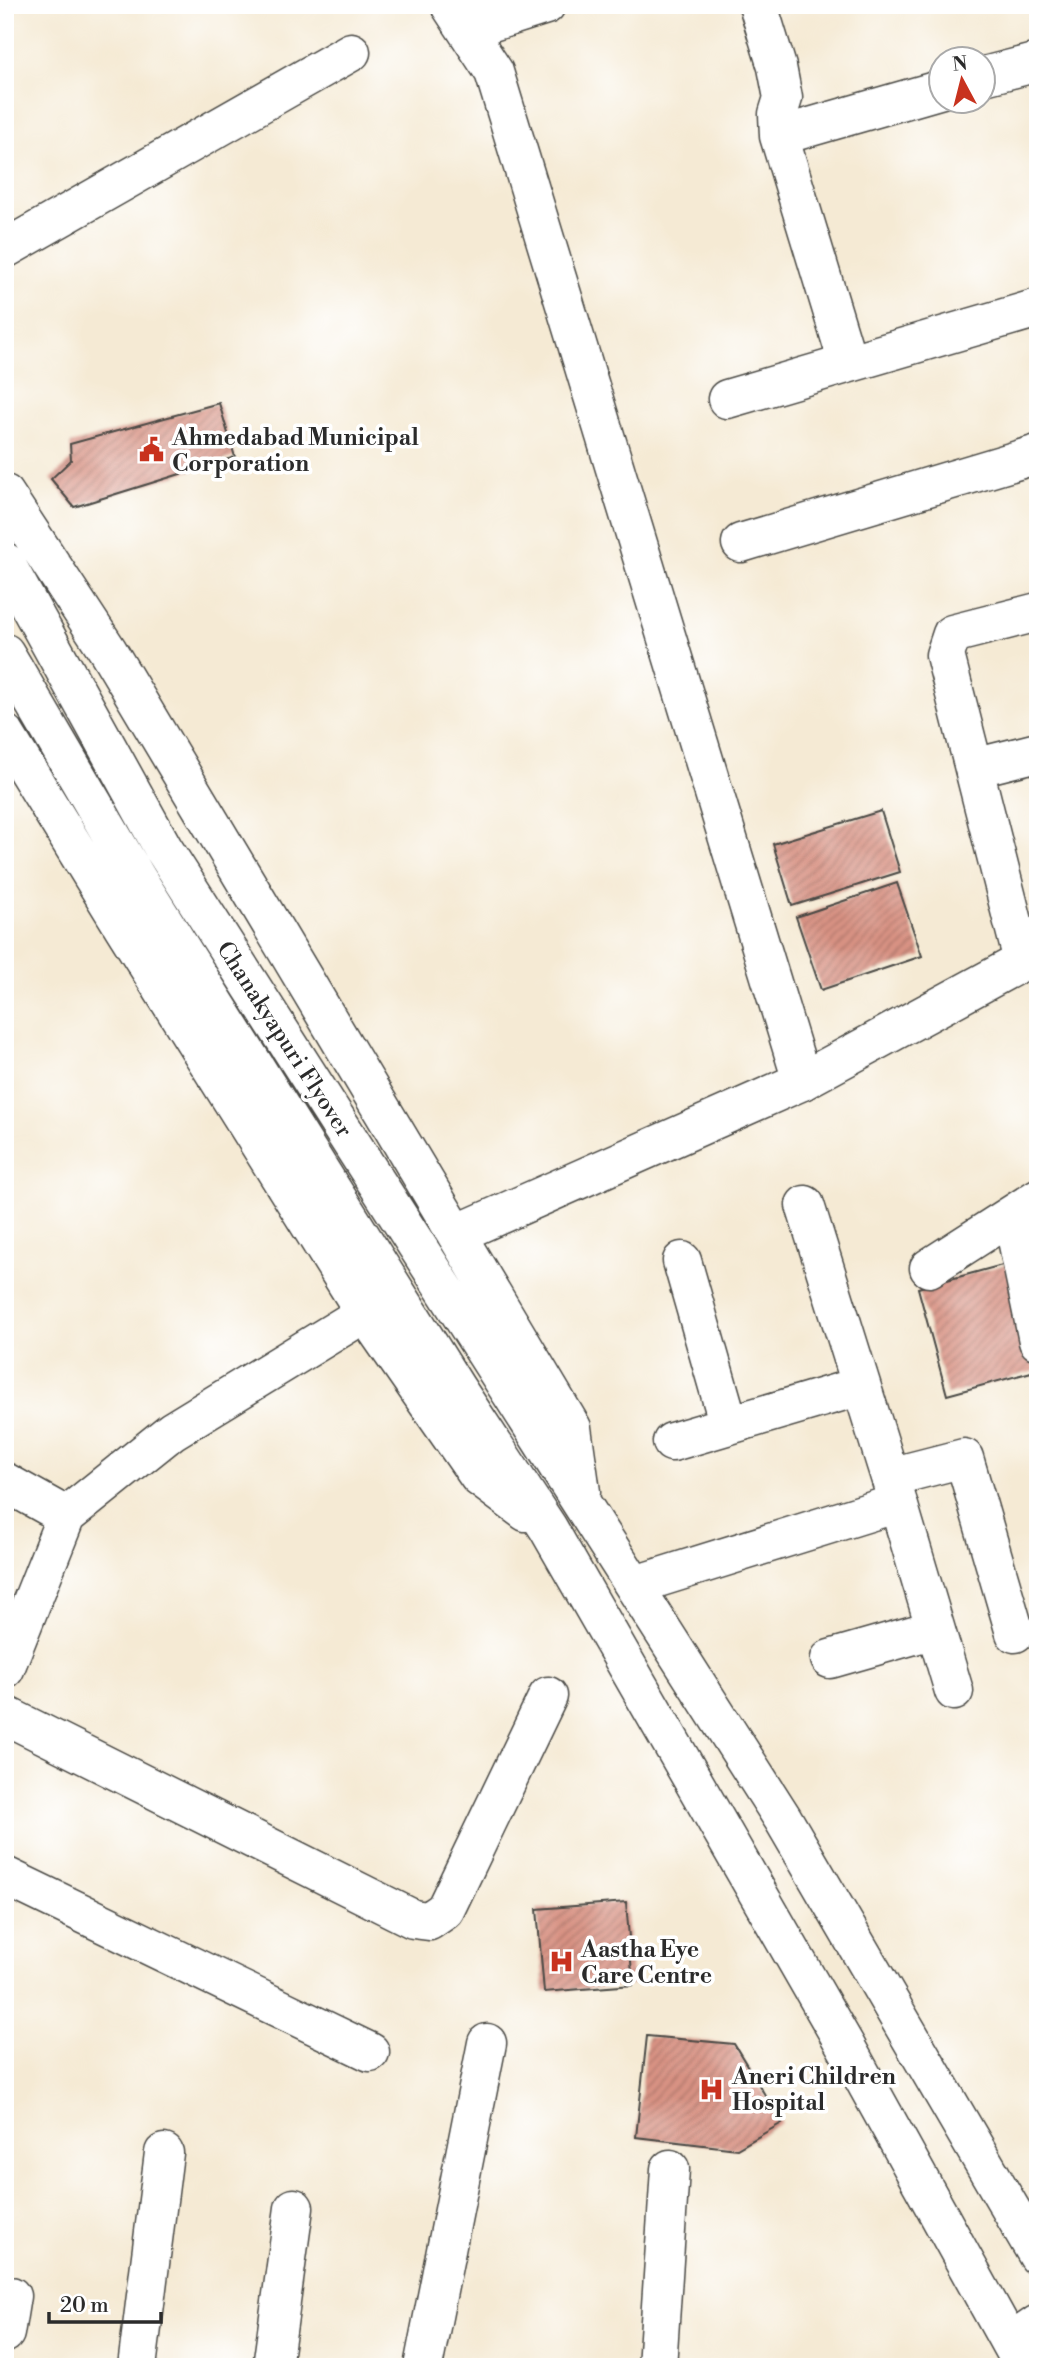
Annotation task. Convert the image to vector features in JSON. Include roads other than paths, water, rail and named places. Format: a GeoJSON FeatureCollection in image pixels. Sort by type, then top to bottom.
{"type":"FeatureCollection","features":[{"type":"Feature","properties":{"kind":"street"},"geometry":{"type":"LineString","coordinates":[[546,5],[459,18],[494,72],[802,1081]]}},
{"type":"Feature","properties":{"kind":"street"},"geometry":{"type":"LineString","coordinates":[[758,5],[783,97],[778,114],[779,136],[848,363]]}},
{"type":"Feature","properties":{"kind":"street"},"geometry":{"type":"LineString","coordinates":[[5,249],[351,52]]}},
{"type":"Feature","properties":{"kind":"street"},"geometry":{"type":"LineString","coordinates":[[998,72],[1038,62]]}},
{"type":"Feature","properties":{"kind":"street"},"geometry":{"type":"LineString","coordinates":[[779,136],[928,93]]}},
{"type":"Feature","properties":{"kind":"street"},"geometry":{"type":"LineString","coordinates":[[727,399],[1038,307]]}},
{"type":"Feature","properties":{"kind":"street"},"geometry":{"type":"LineString","coordinates":[[741,543],[1038,454]]}},
{"type":"Feature","properties":{"kind":"street"},"geometry":{"type":"LineString","coordinates":[[5,494],[50,559],[240,870],[572,1428],[583,1505]]}},
{"type":"Feature","properties":{"kind":"street"},"geometry":{"type":"LineString","coordinates":[[5,555],[50,559]]}},
{"type":"Feature","properties":{"kind":"street","name":"Chanakyapuri Flyover"},"geometry":{"type":"LineString","coordinates":[[5,562],[163,848],[783,1819],[1038,2256]]}},
{"type":"Feature","properties":{"kind":"street"},"geometry":{"type":"LineString","coordinates":[[456,1234],[802,1081],[1030,957],[974,768],[945,655],[952,634],[1038,612]]}},
{"type":"Feature","properties":{"kind":"street","name":"Chanakyapuri Flyover"},"geometry":{"type":"LineString","coordinates":[[5,653],[136,877],[456,1388],[548,1528],[845,2045],[1023,2345]]}},
{"type":"Feature","properties":{"kind":"street"},"geometry":{"type":"LineString","coordinates":[[5,734],[365,1312],[479,1478],[548,1528]]}},
{"type":"Feature","properties":{"kind":"street"},"geometry":{"type":"LineString","coordinates":[[974,768],[1038,752]]}},
{"type":"Feature","properties":{"kind":"street"},"geometry":{"type":"LineString","coordinates":[[805,1205],[954,1691]]}},
{"type":"Feature","properties":{"kind":"street"},"geometry":{"type":"LineString","coordinates":[[929,1268],[1025,1207],[1038,1341]]}},
{"type":"Feature","properties":{"kind":"street"},"geometry":{"type":"LineString","coordinates":[[682,1261],[729,1425]]}},
{"type":"Feature","properties":{"kind":"street"},"geometry":{"type":"LineString","coordinates":[[5,1669],[66,1516],[172,1431],[365,1312]]}},
{"type":"Feature","properties":{"kind":"street"},"geometry":{"type":"LineString","coordinates":[[672,1442],[861,1386]]}},
{"type":"Feature","properties":{"kind":"street"},"geometry":{"type":"LineString","coordinates":[[635,1585],[894,1490],[964,1458],[1015,1633]]}},
{"type":"Feature","properties":{"kind":"street"},"geometry":{"type":"LineString","coordinates":[[5,1482],[66,1516]]}},
{"type":"Feature","properties":{"kind":"street"},"geometry":{"type":"LineString","coordinates":[[830,1659],[935,1629]]}},
{"type":"Feature","properties":{"kind":"street"},"geometry":{"type":"LineString","coordinates":[[5,1715],[413,1919],[429,1921],[445,1910],[548,1696]]}},
{"type":"Feature","properties":{"kind":"street"},"geometry":{"type":"LineString","coordinates":[[5,1876],[370,2052]]}},
{"type":"Feature","properties":{"kind":"street"},"geometry":{"type":"LineString","coordinates":[[423,2367],[487,2043]]}},
{"type":"Feature","properties":{"kind":"street"},"geometry":{"type":"LineString","coordinates":[[137,2367],[164,2153]]}},
{"type":"Feature","properties":{"kind":"street"},"geometry":{"type":"LineString","coordinates":[[657,2367],[670,2169]]}},
{"type":"Feature","properties":{"kind":"street"},"geometry":{"type":"LineString","coordinates":[[272,2367],[294,2208]]}},
{"type":"Feature","properties":{"kind":"street"},"geometry":{"type":"LineString","coordinates":[[5,2333],[11,2296]]}},
{"type":"Feature","properties":{"kind":"place","name":"Ahmedabad Municipal Corporation"},"geometry":{"type":"Point","coordinates":[152,450]}},
{"type":"Feature","properties":{"kind":"place","name":"Aastha Eye Care Centre"},"geometry":{"type":"Point","coordinates":[561,1962]}},
{"type":"Feature","properties":{"kind":"place","name":"Aneri Children Hospital"},"geometry":{"type":"Point","coordinates":[712,2089]}}]}
